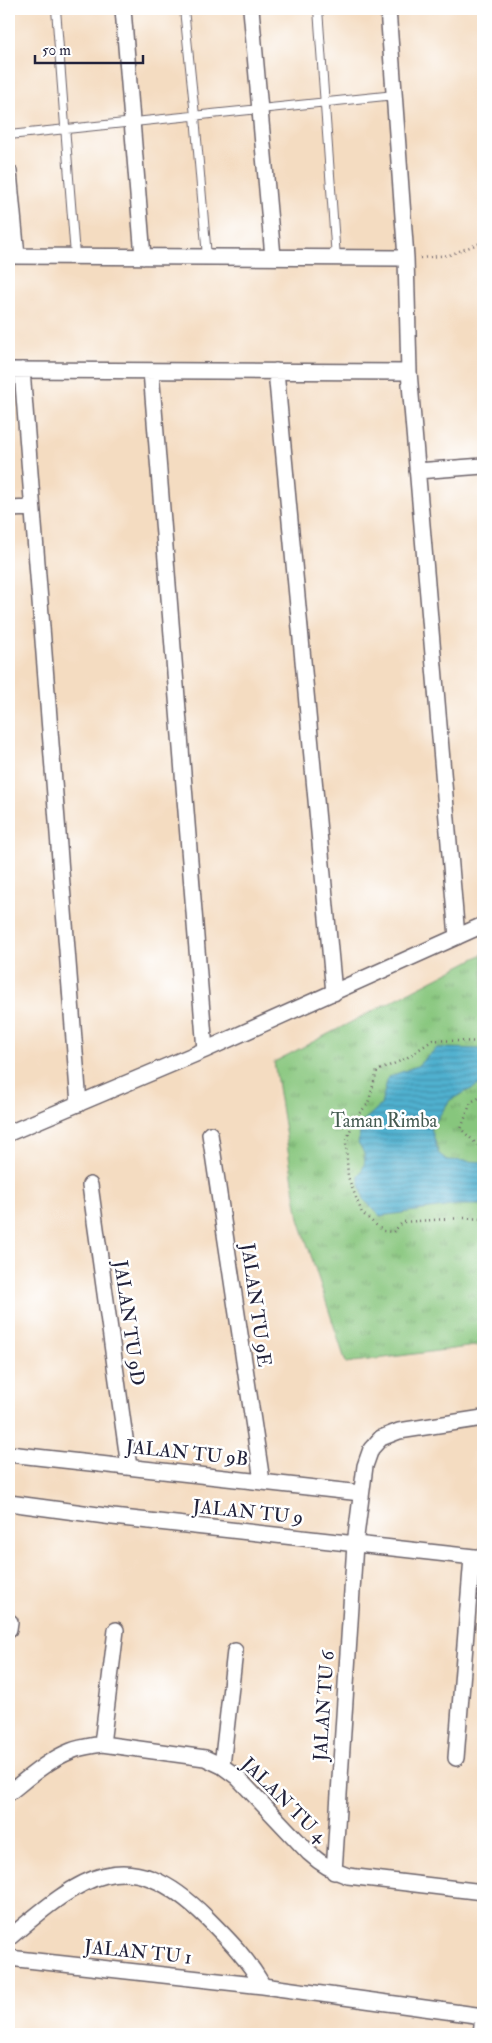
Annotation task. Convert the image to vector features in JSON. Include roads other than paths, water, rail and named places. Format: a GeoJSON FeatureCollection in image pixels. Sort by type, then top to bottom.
{"type":"FeatureCollection","features":[{"type":"Feature","properties":{"kind":"street"},"geometry":{"type":"LineString","coordinates":[[123,9],[143,256]]}},
{"type":"Feature","properties":{"kind":"street"},"geometry":{"type":"LineString","coordinates":[[251,9],[273,257]]}},
{"type":"Feature","properties":{"kind":"street"},"geometry":{"type":"LineString","coordinates":[[388,9],[406,258],[409,372],[457,937]]}},
{"type":"Feature","properties":{"kind":"street"},"geometry":{"type":"LineString","coordinates":[[9,172],[13,256],[406,258]]}},
{"type":"Feature","properties":{"kind":"street"},"geometry":{"type":"LineString","coordinates":[[79,1104],[31,508],[15,370],[409,372]]}},
{"type":"Feature","properties":{"kind":"street"},"geometry":{"type":"LineString","coordinates":[[151,371],[205,1050]]}},
{"type":"Feature","properties":{"kind":"street"},"geometry":{"type":"LineString","coordinates":[[276,371],[334,994]]}},
{"type":"Feature","properties":{"kind":"street"},"geometry":{"type":"LineString","coordinates":[[417,471],[483,466]]}},
{"type":"Feature","properties":{"kind":"street"},"geometry":{"type":"LineString","coordinates":[[9,509],[31,508]]}},
{"type":"Feature","properties":{"kind":"street"},"geometry":{"type":"LineString","coordinates":[[9,1133],[334,994],[483,925]]}},
{"type":"Feature","properties":{"kind":"street","name":"JALAN TU 9E"},"geometry":{"type":"LineString","coordinates":[[210,1134],[262,1481]]}},
{"type":"Feature","properties":{"kind":"street","name":"JALAN TU 9D"},"geometry":{"type":"LineString","coordinates":[[90,1185],[129,1467]]}},
{"type":"Feature","properties":{"kind":"street","name":"JALAN TU 6"},"geometry":{"type":"LineString","coordinates":[[334,1872],[355,1544],[361,1493],[368,1458],[371,1449],[381,1438],[399,1431],[483,1418]]}},
{"type":"Feature","properties":{"kind":"street","name":"JALAN TU 9B"},"geometry":{"type":"LineString","coordinates":[[9,1454],[361,1493]]}},
{"type":"Feature","properties":{"kind":"street","name":"JALAN TU 9"},"geometry":{"type":"LineString","coordinates":[[9,1503],[113,1517],[477,1558]]}},
{"type":"Feature","properties":{"kind":"street"},"geometry":{"type":"LineString","coordinates":[[456,1758],[477,1558]]}},
{"type":"Feature","properties":{"kind":"street"},"geometry":{"type":"LineString","coordinates":[[102,1744],[116,1630]]}},
{"type":"Feature","properties":{"kind":"street"},"geometry":{"type":"LineString","coordinates":[[222,1766],[234,1651]]}},
{"type":"Feature","properties":{"kind":"street","name":"JALAN TU 4"},"geometry":{"type":"LineString","coordinates":[[9,1793],[58,1757],[72,1750],[102,1744],[205,1758],[222,1766],[236,1777],[309,1853],[334,1872],[348,1876],[483,1892]]}},
{"type":"Feature","properties":{"kind":"street"},"geometry":{"type":"LineString","coordinates":[[9,1938],[78,1885],[100,1876],[139,1874],[169,1886],[194,1906],[241,1953],[263,1986]]}},
{"type":"Feature","properties":{"kind":"street","name":"JALAN TU 1"},"geometry":{"type":"LineString","coordinates":[[9,1958],[263,1986],[483,2016]]}},
{"type":"Feature","properties":{"kind":"street"},"geometry":{"type":"LineString","coordinates":[[481,2034],[483,2016]]}},
{"type":"Feature","properties":{"kind":"lane"},"geometry":{"type":"LineString","coordinates":[[56,9],[75,256]]}},
{"type":"Feature","properties":{"kind":"lane"},"geometry":{"type":"LineString","coordinates":[[184,9],[207,257]]}},
{"type":"Feature","properties":{"kind":"lane"},"geometry":{"type":"LineString","coordinates":[[318,9],[336,258]]}},
{"type":"Feature","properties":{"kind":"lane"},"geometry":{"type":"LineString","coordinates":[[9,135],[395,95]]}},
{"type":"Feature","properties":{"kind":"water"},"geometry":{"type":"Polygon","coordinates":[[[437,1048],[483,1049],[483,1083],[450,1100],[431,1128],[439,1154],[447,1160],[483,1162],[483,1205],[458,1205],[380,1216],[364,1200],[358,1176],[365,1160],[358,1143],[362,1122],[381,1105],[388,1077],[417,1066],[437,1048]]]}},
{"type":"Feature","properties":{"kind":"park label","name":"Taman Rimba"},"geometry":{"type":"Point","coordinates":[384,1121]}}]}
